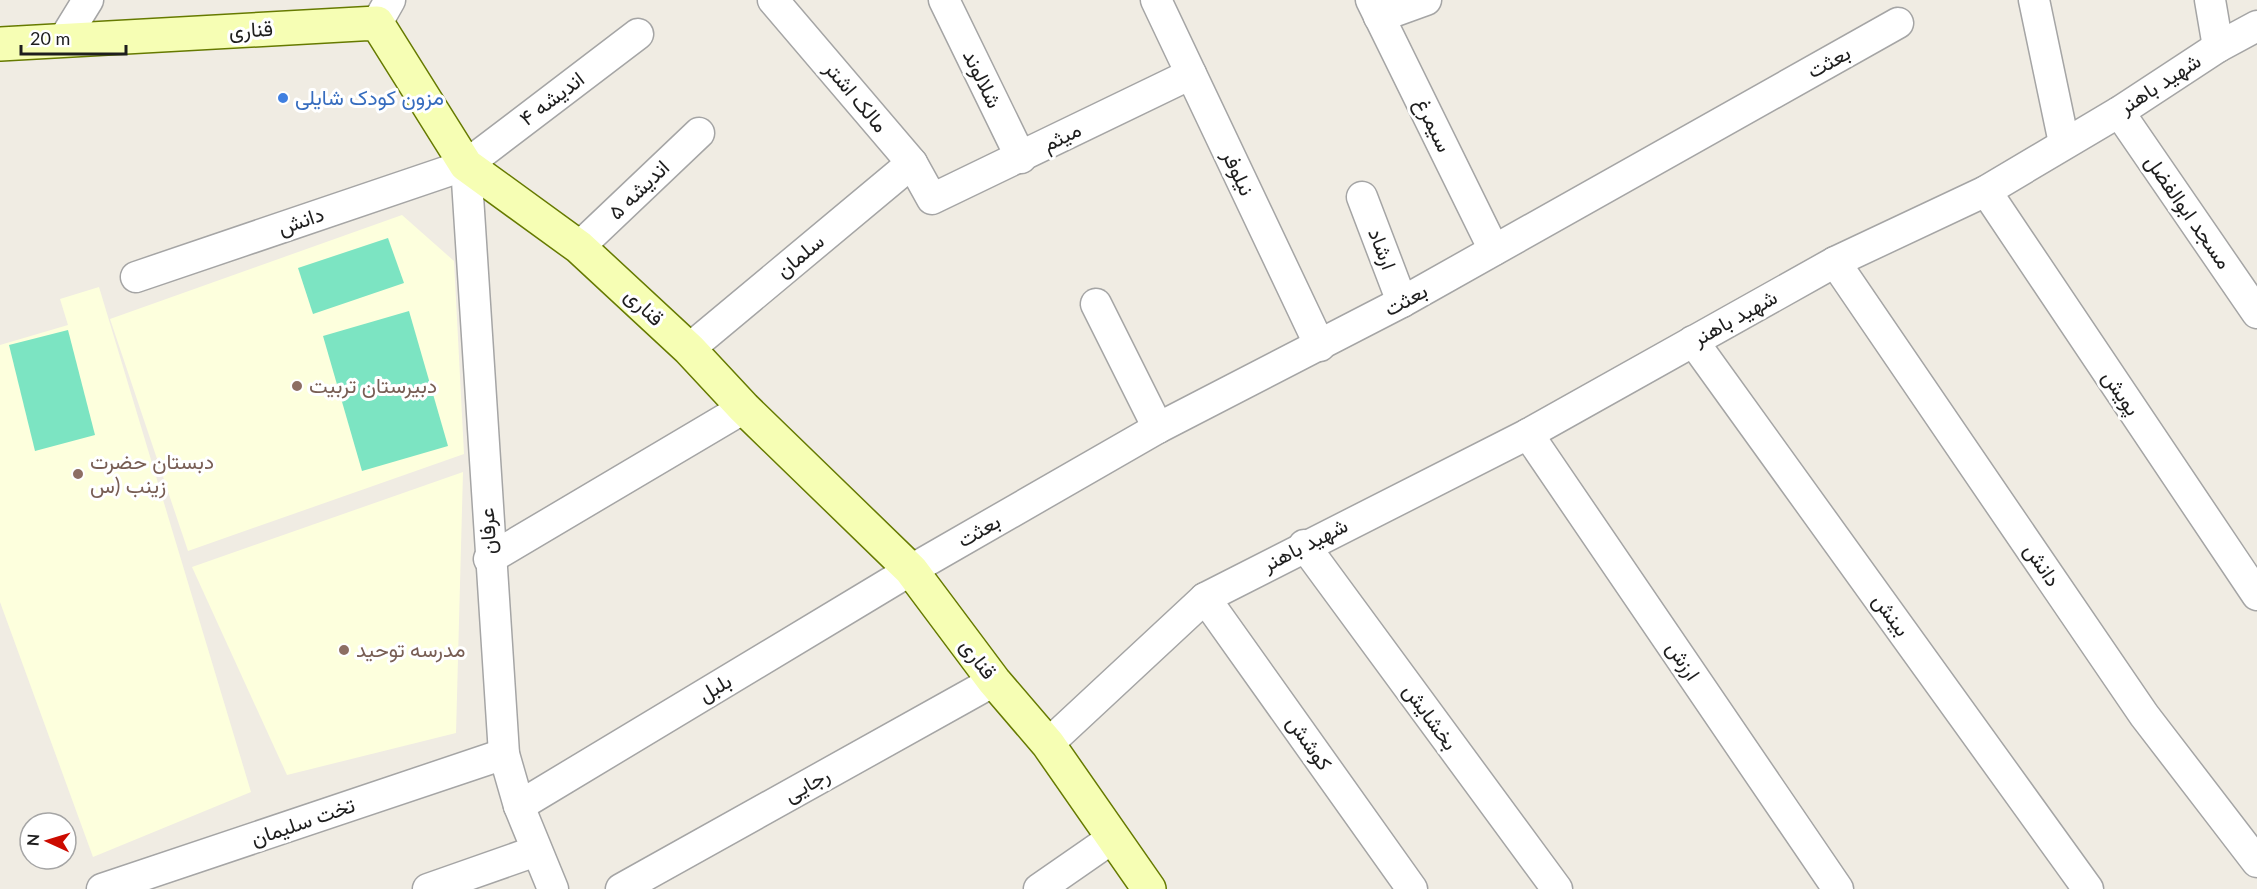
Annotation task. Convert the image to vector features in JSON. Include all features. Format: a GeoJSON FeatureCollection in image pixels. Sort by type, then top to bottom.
{"type":"FeatureCollection","features":[{"type":"Feature","properties":{"kind":"street"},"geometry":{"type":"LineString","coordinates":[[64,39],[88,0]]}},
{"type":"Feature","properties":{"kind":"street","name":"مالک اشتر"},"geometry":{"type":"LineString","coordinates":[[773,0],[912,163],[932,199]]}},
{"type":"Feature","properties":{"kind":"street","name":"شلالوند"},"geometry":{"type":"LineString","coordinates":[[944,0],[1021,158]]}},
{"type":"Feature","properties":{"kind":"street","name":"نیلوفر"},"geometry":{"type":"LineString","coordinates":[[1156,0],[1320,346]]}},
{"type":"Feature","properties":{"kind":"street"},"geometry":{"type":"LineString","coordinates":[[1375,8],[1426,0]]}},
{"type":"Feature","properties":{"kind":"street"},"geometry":{"type":"LineString","coordinates":[[2034,0],[2064,143]]}},
{"type":"Feature","properties":{"kind":"street"},"geometry":{"type":"LineString","coordinates":[[2210,0],[2218,46]]}},
{"type":"Feature","properties":{"kind":"street","name":"سیمرغ"},"geometry":{"type":"LineString","coordinates":[[1375,8],[1494,250]]}},
{"type":"Feature","properties":{"kind":"street","name":"قناری"},"geometry":{"type":"LineString","coordinates":[[0,44],[384,11],[466,165],[579,247],[689,349],[744,408],[910,570],[994,681],[1048,744],[1149,889]]}},
{"type":"Feature","properties":{"kind":"street","name":"بعثت"},"geometry":{"type":"LineString","coordinates":[[910,570],[1158,428],[1402,302],[1898,23]]}},
{"type":"Feature","properties":{"kind":"street","name":"شهید باهنر"},"geometry":{"type":"LineString","coordinates":[[1048,744],[1205,598],[1304,545],[1528,434],[1835,262],[1986,191],[2118,112],[2218,46],[2257,26]]}},
{"type":"Feature","properties":{"kind":"street","name":"اندیشه ۴"},"geometry":{"type":"LineString","coordinates":[[466,165],[638,34]]}},
{"type":"Feature","properties":{"kind":"street","name":"میثم"},"geometry":{"type":"LineString","coordinates":[[932,199],[1191,74]]}},
{"type":"Feature","properties":{"kind":"street","name":"مسجد ابوالفضل"},"geometry":{"type":"LineString","coordinates":[[2118,112],[2257,313]]}},
{"type":"Feature","properties":{"kind":"street","name":"اندیشه ۵"},"geometry":{"type":"LineString","coordinates":[[579,247],[699,133]]}},
{"type":"Feature","properties":{"kind":"street","name":"سلمان"},"geometry":{"type":"LineString","coordinates":[[689,349],[912,163]]}},
{"type":"Feature","properties":{"kind":"street","name":"دانش"},"geometry":{"type":"LineString","coordinates":[[136,277],[466,165]]}},
{"type":"Feature","properties":{"kind":"street","name":"عرفان"},"geometry":{"type":"LineString","coordinates":[[466,165],[489,560],[504,754],[519,806],[536,851],[554,889]]}},
{"type":"Feature","properties":{"kind":"street","name":"پویش"},"geometry":{"type":"LineString","coordinates":[[1986,191],[2257,596]]}},
{"type":"Feature","properties":{"kind":"street","name":"ارشاد"},"geometry":{"type":"LineString","coordinates":[[1362,197],[1402,302]]}},
{"type":"Feature","properties":{"kind":"street","name":"دانش"},"geometry":{"type":"LineString","coordinates":[[1835,262],[2144,715],[2257,862]]}},
{"type":"Feature","properties":{"kind":"street"},"geometry":{"type":"LineString","coordinates":[[1096,304],[1158,428]]}},
{"type":"Feature","properties":{"kind":"street","name":"بینش"},"geometry":{"type":"LineString","coordinates":[[1693,341],[2088,889]]}},
{"type":"Feature","properties":{"kind":"street"},"geometry":{"type":"LineString","coordinates":[[489,560],[744,408]]}},
{"type":"Feature","properties":{"kind":"street","name":"ارزش"},"geometry":{"type":"LineString","coordinates":[[1528,434],[1838,889]]}},
{"type":"Feature","properties":{"kind":"street","name":"بخشایش"},"geometry":{"type":"LineString","coordinates":[[1304,545],[1557,889]]}},
{"type":"Feature","properties":{"kind":"street","name":"بلبل"},"geometry":{"type":"LineString","coordinates":[[519,806],[910,570]]}},
{"type":"Feature","properties":{"kind":"street","name":"کوشش"},"geometry":{"type":"LineString","coordinates":[[1205,598],[1412,889]]}},
{"type":"Feature","properties":{"kind":"street","name":"رجایی"},"geometry":{"type":"LineString","coordinates":[[621,889],[994,681]]}},
{"type":"Feature","properties":{"kind":"street","name":"تخت سلیمان"},"geometry":{"type":"LineString","coordinates":[[102,889],[504,754]]}},
{"type":"Feature","properties":{"kind":"street"},"geometry":{"type":"LineString","coordinates":[[1039,889],[1114,837]]}},
{"type":"Feature","properties":{"kind":"street"},"geometry":{"type":"LineString","coordinates":[[428,889],[536,851]]}},
{"type":"Feature","properties":{"kind":"shaded area","name":"دبیرستان تربیت"},"geometry":{"type":"Polygon","coordinates":[[[402,215],[454,261],[464,454],[188,551],[110,319],[402,215]]]}},
{"type":"Feature","properties":{"kind":"shaded area","name":"دبستان حضرت زینب (س"},"geometry":{"type":"Polygon","coordinates":[[[99,287],[251,792],[93,857],[0,602],[0,345],[68,325],[60,299],[99,287]]]}},
{"type":"Feature","properties":{"kind":"shaded area","name":"مدرسه توحید"},"geometry":{"type":"Polygon","coordinates":[[[463,472],[456,733],[287,775],[192,567],[463,472]]]}},
{"type":"Feature","properties":{"kind":"green space"},"geometry":{"type":"Polygon","coordinates":[[[388,238],[404,283],[313,314],[298,268],[388,238]]]}},
{"type":"Feature","properties":{"kind":"green space"},"geometry":{"type":"Polygon","coordinates":[[[409,311],[448,446],[362,471],[323,336],[409,311]]]}},
{"type":"Feature","properties":{"kind":"green space"},"geometry":{"type":"Polygon","coordinates":[[[68,330],[95,435],[35,451],[9,345],[68,330]]]}},
{"type":"Feature","properties":{"kind":"place","name":"مزون کودک شایلی"},"geometry":{"type":"Point","coordinates":[283,98]}},
{"type":"Feature","properties":{"kind":"place","name":"دبیرستان تربیت"},"geometry":{"type":"Point","coordinates":[297,386]}},
{"type":"Feature","properties":{"kind":"place","name":"دبستان حضرت زینب (س"},"geometry":{"type":"Point","coordinates":[78,474]}},
{"type":"Feature","properties":{"kind":"place","name":"مدرسه توحید"},"geometry":{"type":"Point","coordinates":[344,650]}}]}
